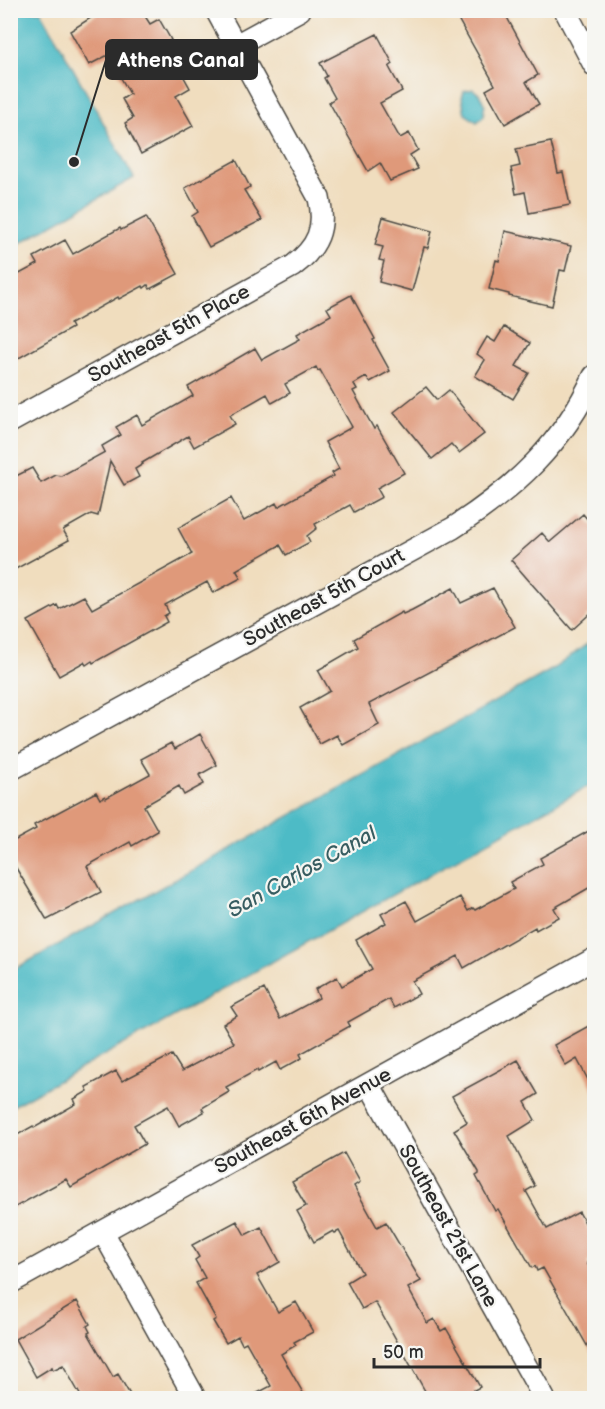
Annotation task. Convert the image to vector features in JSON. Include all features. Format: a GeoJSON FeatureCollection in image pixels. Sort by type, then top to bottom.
{"type":"FeatureCollection","features":[{"type":"Feature","properties":{"kind":"street"},"geometry":{"type":"LineString","coordinates":[[216,10],[236,45],[300,10]]}},
{"type":"Feature","properties":{"kind":"street"},"geometry":{"type":"LineString","coordinates":[[565,10],[594,65]]}},
{"type":"Feature","properties":{"kind":"street","name":"Southeast 5th Place"},"geometry":{"type":"LineString","coordinates":[[10,422],[293,266],[312,249],[322,224],[319,198],[236,45]]}},
{"type":"Feature","properties":{"kind":"street","name":"Southeast 5th Court"},"geometry":{"type":"LineString","coordinates":[[10,770],[453,528],[486,507],[515,483],[555,441],[586,393],[594,376]]}},
{"type":"Feature","properties":{"kind":"street","name":"Southeast 6th Avenue"},"geometry":{"type":"LineString","coordinates":[[10,1283],[594,959]]}},
{"type":"Feature","properties":{"kind":"street","name":"Southeast 21st Lane"},"geometry":{"type":"LineString","coordinates":[[369,1084],[544,1398]]}},
{"type":"Feature","properties":{"kind":"street"},"geometry":{"type":"LineString","coordinates":[[103,1232],[195,1398]]}},
{"type":"Feature","properties":{"kind":"water"},"geometry":{"type":"Polygon","coordinates":[[[11,10],[41,11],[134,178],[11,248],[10,151],[15,140],[10,121],[11,10]]]}},
{"type":"Feature","properties":{"kind":"water"},"geometry":{"type":"Polygon","coordinates":[[[473,89],[480,95],[485,106],[484,116],[477,122],[465,114],[462,98],[464,91],[473,89]]]}},
{"type":"Feature","properties":{"kind":"water","name":"San Carlos Canal"},"geometry":{"type":"Polygon","coordinates":[[[594,639],[594,783],[11,1107],[11,971],[553,669],[594,639]]]}},
{"type":"Feature","properties":{"kind":"building"},"geometry":{"type":"Polygon","coordinates":[[[103,10],[141,10],[150,24],[159,19],[171,40],[165,43],[190,88],[176,96],[193,126],[141,154],[125,123],[133,118],[122,99],[130,94],[108,55],[89,65],[70,31],[103,10]]]}},
{"type":"Feature","properties":{"kind":"building"},"geometry":{"type":"Polygon","coordinates":[[[453,10],[503,10],[538,75],[526,82],[539,104],[505,124],[486,90],[495,85],[453,10]]]}},
{"type":"Feature","properties":{"kind":"building"},"geometry":{"type":"Polygon","coordinates":[[[377,34],[393,64],[389,67],[402,91],[380,103],[400,138],[409,133],[418,150],[410,155],[418,169],[390,181],[380,163],[368,171],[329,102],[335,98],[324,78],[327,76],[320,63],[377,34]]]}},
{"type":"Feature","properties":{"kind":"building"},"geometry":{"type":"Polygon","coordinates":[[[551,142],[558,173],[563,172],[570,205],[529,213],[525,192],[516,194],[511,168],[520,166],[516,149],[551,142]]]}},
{"type":"Feature","properties":{"kind":"building"},"geometry":{"type":"Polygon","coordinates":[[[236,160],[250,187],[244,190],[262,220],[209,247],[192,216],[198,212],[185,188],[236,160]]]}},
{"type":"Feature","properties":{"kind":"building"},"geometry":{"type":"Polygon","coordinates":[[[146,217],[178,274],[150,289],[148,285],[144,288],[143,286],[119,299],[118,297],[70,324],[72,328],[10,363],[10,279],[38,264],[34,257],[65,240],[73,254],[120,228],[121,230],[146,217]]]}},
{"type":"Feature","properties":{"kind":"building"},"geometry":{"type":"Polygon","coordinates":[[[383,217],[432,231],[428,248],[424,247],[412,291],[379,282],[384,261],[379,260],[383,247],[375,245],[383,217]]]}},
{"type":"Feature","properties":{"kind":"building"},"geometry":{"type":"Polygon","coordinates":[[[505,231],[571,246],[565,271],[560,270],[552,306],[489,289],[496,260],[499,261],[505,231]]]}},
{"type":"Feature","properties":{"kind":"building"},"geometry":{"type":"Polygon","coordinates":[[[351,295],[390,371],[370,382],[366,377],[354,384],[357,389],[353,391],[374,429],[377,426],[404,473],[377,488],[382,497],[354,512],[350,505],[315,524],[317,528],[307,536],[310,542],[286,555],[280,545],[236,570],[241,578],[213,593],[207,582],[165,605],[169,613],[164,616],[167,622],[93,663],[92,661],[86,665],[84,662],[59,676],[28,621],[57,605],[59,609],[84,596],[92,609],[192,554],[178,528],[231,498],[244,521],[276,503],[278,507],[334,476],[332,473],[339,469],[325,442],[352,427],[320,370],[318,371],[316,367],[285,384],[290,393],[272,403],[267,394],[230,415],[235,424],[194,447],[188,436],[142,463],[135,469],[139,477],[124,485],[110,461],[98,516],[91,514],[63,530],[69,540],[10,572],[10,479],[32,468],[41,483],[56,475],[61,476],[105,452],[102,446],[121,435],[116,427],[137,415],[142,425],[193,396],[188,387],[255,348],[262,360],[300,339],[297,334],[331,315],[327,308],[351,295]]]}},
{"type":"Feature","properties":{"kind":"building"},"geometry":{"type":"Polygon","coordinates":[[[504,327],[530,343],[516,366],[529,373],[513,399],[475,376],[485,360],[477,354],[487,337],[495,342],[504,327]]]}},
{"type":"Feature","properties":{"kind":"building"},"geometry":{"type":"Polygon","coordinates":[[[426,387],[437,400],[449,390],[484,434],[459,453],[451,444],[432,459],[394,412],[426,387]]]}},
{"type":"Feature","properties":{"kind":"building"},"geometry":{"type":"Polygon","coordinates":[[[583,514],[594,527],[594,610],[572,630],[511,560],[542,533],[550,542],[583,514]]]}},
{"type":"Feature","properties":{"kind":"building"},"geometry":{"type":"Polygon","coordinates":[[[453,588],[461,603],[493,588],[515,627],[369,704],[379,725],[343,745],[337,735],[320,744],[300,708],[330,691],[318,670],[358,647],[354,639],[402,612],[403,614],[412,610],[453,588]]]}},
{"type":"Feature","properties":{"kind":"building"},"geometry":{"type":"Polygon","coordinates":[[[200,734],[217,765],[199,775],[204,784],[184,795],[179,786],[144,806],[158,831],[132,846],[130,842],[87,866],[101,892],[47,920],[10,858],[10,843],[36,829],[34,825],[96,792],[100,799],[105,796],[106,798],[150,774],[141,759],[171,743],[175,749],[200,734]]]}},
{"type":"Feature","properties":{"kind":"building"},"geometry":{"type":"Polygon","coordinates":[[[594,828],[594,885],[554,908],[559,917],[536,930],[535,927],[464,968],[458,956],[412,981],[419,994],[394,1008],[389,999],[348,1022],[350,1026],[300,1054],[302,1058],[280,1070],[276,1062],[226,1087],[229,1092],[202,1108],[204,1112],[179,1126],[168,1106],[134,1125],[145,1144],[71,1187],[66,1179],[10,1210],[10,1139],[76,1104],[74,1099],[88,1091],[86,1087],[116,1071],[122,1081],[172,1055],[182,1071],[234,1043],[223,1024],[237,1016],[231,1007],[264,989],[280,1019],[319,998],[315,989],[337,977],[342,986],[372,969],[356,940],[386,923],[381,914],[406,901],[417,921],[460,897],[468,911],[473,908],[475,910],[514,889],[510,882],[543,864],[540,858],[594,828]]]}},
{"type":"Feature","properties":{"kind":"building"},"geometry":{"type":"Polygon","coordinates":[[[594,1023],[594,1091],[577,1059],[566,1066],[554,1045],[594,1023]]]}},
{"type":"Feature","properties":{"kind":"building"},"geometry":{"type":"Polygon","coordinates":[[[518,1060],[538,1094],[525,1102],[535,1120],[509,1136],[535,1186],[526,1191],[547,1229],[579,1212],[594,1239],[594,1258],[587,1263],[594,1277],[594,1358],[543,1268],[537,1271],[535,1266],[532,1268],[498,1209],[495,1211],[476,1176],[479,1172],[454,1130],[467,1122],[452,1096],[518,1060]]]}},
{"type":"Feature","properties":{"kind":"building"},"geometry":{"type":"Polygon","coordinates":[[[344,1153],[360,1182],[354,1186],[377,1227],[386,1222],[421,1281],[408,1288],[427,1323],[434,1319],[441,1331],[446,1328],[480,1387],[474,1390],[479,1398],[429,1398],[375,1302],[362,1309],[347,1282],[362,1273],[339,1231],[335,1233],[333,1231],[314,1242],[297,1211],[306,1206],[292,1182],[344,1153]]]}},
{"type":"Feature","properties":{"kind":"building"},"geometry":{"type":"Polygon","coordinates":[[[237,1221],[245,1235],[261,1227],[280,1262],[257,1275],[278,1312],[296,1302],[313,1332],[294,1342],[296,1345],[281,1354],[306,1398],[248,1398],[271,1386],[246,1342],[242,1344],[238,1336],[226,1343],[196,1283],[205,1278],[195,1260],[199,1257],[192,1245],[237,1221]]]}},
{"type":"Feature","properties":{"kind":"building"},"geometry":{"type":"Polygon","coordinates":[[[77,1301],[90,1324],[87,1326],[90,1332],[88,1333],[113,1377],[118,1374],[132,1398],[82,1398],[63,1365],[53,1370],[52,1367],[36,1377],[15,1339],[77,1301]]]}},
{"type":"Feature","properties":{"kind":"place","name":"Athens Canal"},"geometry":{"type":"Point","coordinates":[74,162]}}]}
